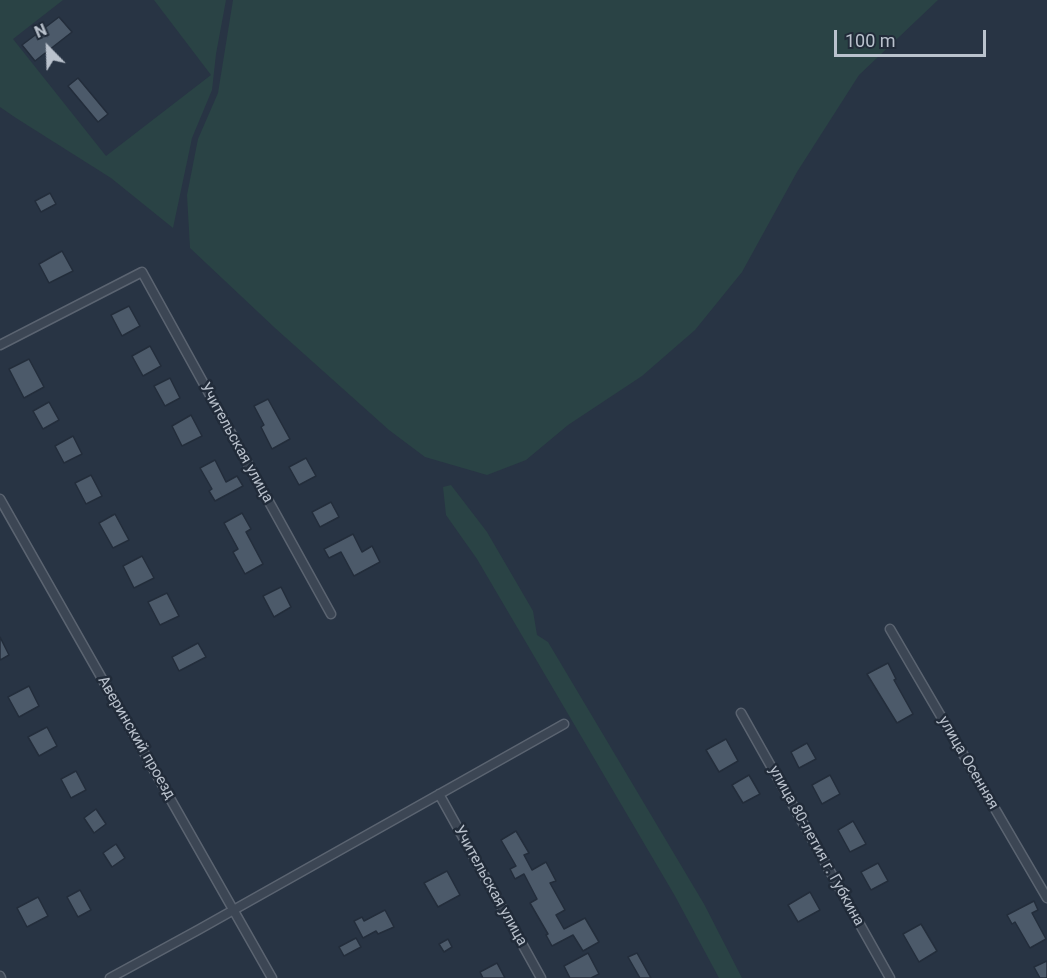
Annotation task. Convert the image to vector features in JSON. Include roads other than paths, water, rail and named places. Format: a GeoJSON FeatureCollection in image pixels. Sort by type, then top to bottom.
{"type":"FeatureCollection","features":[{"type":"Feature","properties":{"kind":"street","name":"Учительская улица"},"geometry":{"type":"LineString","coordinates":[[0,345],[142,272],[331,614]]}},
{"type":"Feature","properties":{"kind":"street","name":"Аверинский проезд"},"geometry":{"type":"LineString","coordinates":[[0,499],[272,978]]}},
{"type":"Feature","properties":{"kind":"street","name":"улица Осенняя"},"geometry":{"type":"LineString","coordinates":[[890,629],[1047,898]]}},
{"type":"Feature","properties":{"kind":"street","name":"улица 80-летия г. Губкина"},"geometry":{"type":"LineString","coordinates":[[741,713],[890,978]]}},
{"type":"Feature","properties":{"kind":"street"},"geometry":{"type":"LineString","coordinates":[[110,978],[564,724]]}},
{"type":"Feature","properties":{"kind":"street","name":"Учительская улица"},"geometry":{"type":"LineString","coordinates":[[439,794],[541,978]]}}]}
